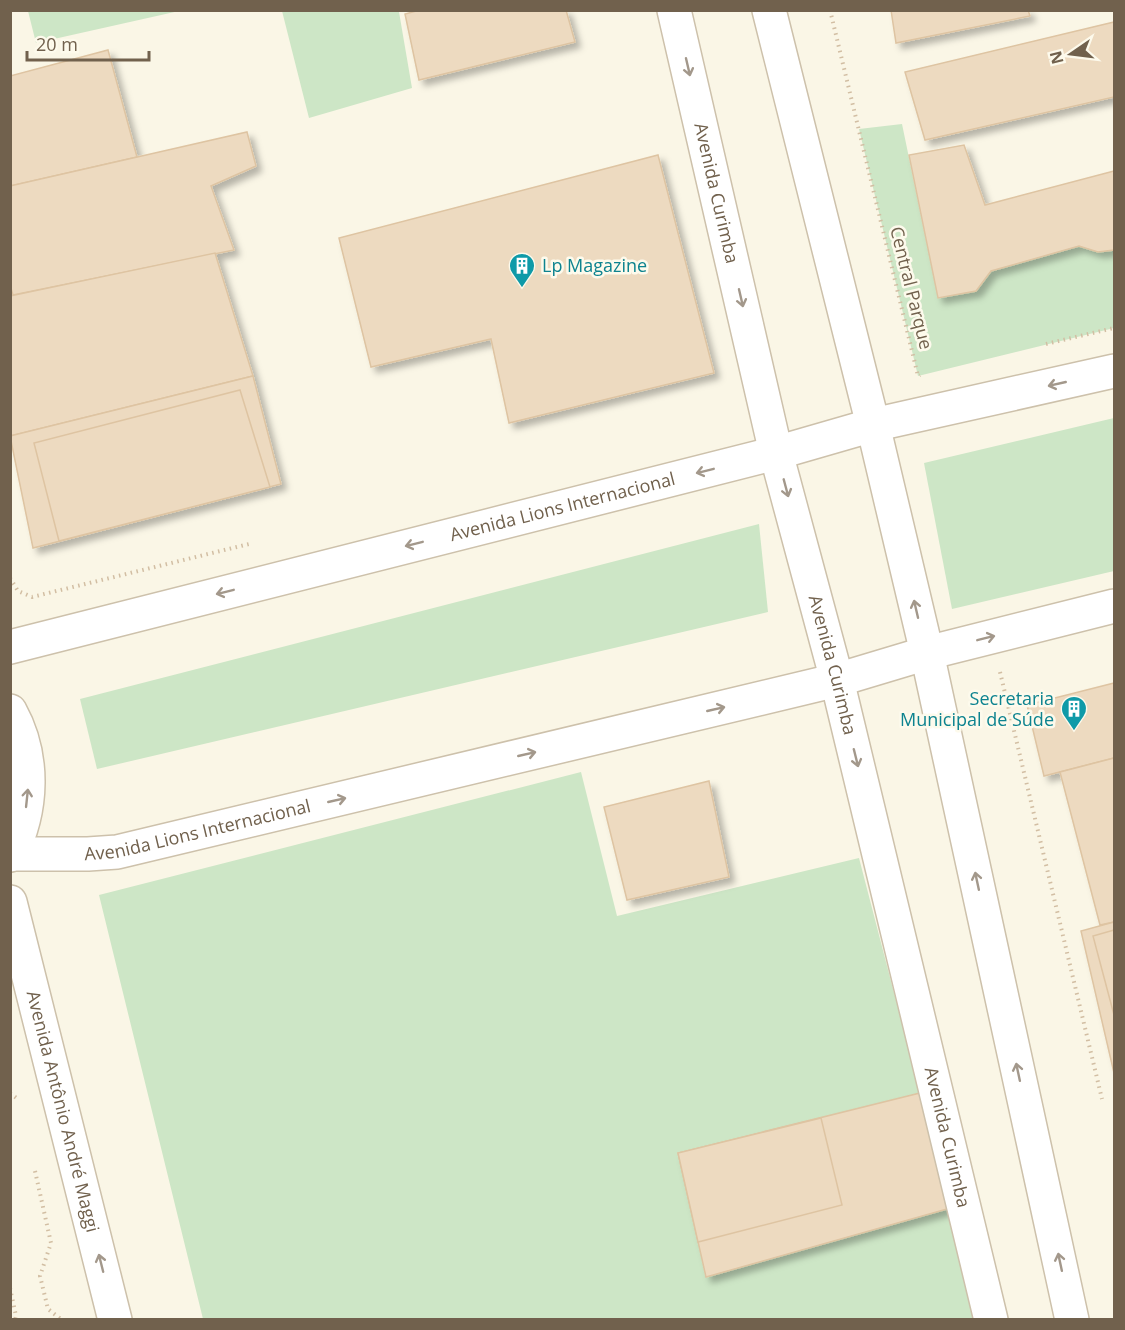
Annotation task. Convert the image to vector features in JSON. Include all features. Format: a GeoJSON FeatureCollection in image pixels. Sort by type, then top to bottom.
{"type":"FeatureCollection","features":[{"type":"Feature","properties":{"kind":"street","name":"Avenida Curimba"},"geometry":{"type":"LineString","coordinates":[[674,10],[777,453],[837,680],[991,1320]]}},
{"type":"Feature","properties":{"kind":"street"},"geometry":{"type":"LineString","coordinates":[[769,10],[873,425],[927,653],[1072,1320]]}},
{"type":"Feature","properties":{"kind":"street","name":"Avenida Lions Internacional"},"geometry":{"type":"LineString","coordinates":[[10,647],[777,453],[873,425],[1114,371]]}},
{"type":"Feature","properties":{"kind":"street","name":"Avenida Lions Internacional"},"geometry":{"type":"LineString","coordinates":[[11,855],[117,852],[837,680],[927,653],[1114,606]]}},
{"type":"Feature","properties":{"kind":"street"},"geometry":{"type":"LineString","coordinates":[[10,711],[25,747],[29,783],[25,820],[11,855]]}},
{"type":"Feature","properties":{"kind":"street","name":"Avenida Antônio André Maggi"},"geometry":{"type":"LineString","coordinates":[[10,902],[115,1320]]}},
{"type":"Feature","properties":{"kind":"path","name":"Central Parque"},"geometry":{"type":"LineString","coordinates":[[830,10],[918,376],[929,373]]}},
{"type":"Feature","properties":{"kind":"path"},"geometry":{"type":"LineString","coordinates":[[1042,345],[1114,328]]}},
{"type":"Feature","properties":{"kind":"path"},"geometry":{"type":"LineString","coordinates":[[10,578],[18,591],[32,597],[254,543]]}},
{"type":"Feature","properties":{"kind":"path"},"geometry":{"type":"LineString","coordinates":[[999,667],[1102,1098]]}},
{"type":"Feature","properties":{"kind":"path"},"geometry":{"type":"LineString","coordinates":[[10,1093],[20,1101]]}},
{"type":"Feature","properties":{"kind":"path"},"geometry":{"type":"LineString","coordinates":[[34,1166],[51,1243],[40,1276],[48,1309],[62,1320]]}},
{"type":"Feature","properties":{"kind":"path"},"geometry":{"type":"LineString","coordinates":[[10,1288],[15,1320]]}},
{"type":"Feature","properties":{"kind":"green space"},"geometry":{"type":"Polygon","coordinates":[[[28,10],[179,11],[36,43],[28,10]]]}},
{"type":"Feature","properties":{"kind":"green space"},"geometry":{"type":"Polygon","coordinates":[[[282,11],[401,11],[399,12],[412,88],[309,118],[282,11]]]}},
{"type":"Feature","properties":{"kind":"green space"},"geometry":{"type":"Polygon","coordinates":[[[902,124],[938,298],[976,291],[991,271],[1079,246],[1098,252],[1114,250],[1114,328],[918,376],[859,129],[902,124]]]}},
{"type":"Feature","properties":{"kind":"green space"},"geometry":{"type":"Polygon","coordinates":[[[1114,418],[1114,571],[952,609],[924,463],[1114,418]]]}},
{"type":"Feature","properties":{"kind":"green space"},"geometry":{"type":"Polygon","coordinates":[[[759,524],[768,612],[97,769],[80,699],[759,524]]]}},
{"type":"Feature","properties":{"kind":"green space"},"geometry":{"type":"Polygon","coordinates":[[[581,772],[617,916],[859,858],[920,1093],[679,1153],[705,1274],[947,1209],[973,1319],[203,1319],[99,895],[581,772]]]}},
{"type":"Feature","properties":{"kind":"building"},"geometry":{"type":"Polygon","coordinates":[[[420,10],[566,10],[575,42],[419,80],[405,14],[420,10]]]}},
{"type":"Feature","properties":{"kind":"building"},"geometry":{"type":"Polygon","coordinates":[[[891,10],[1028,10],[1030,16],[896,43],[891,10]]]}},
{"type":"Feature","properties":{"kind":"building"},"geometry":{"type":"Polygon","coordinates":[[[1114,22],[1114,97],[925,140],[905,72],[1114,22]]]}},
{"type":"Feature","properties":{"kind":"building"},"geometry":{"type":"Polygon","coordinates":[[[108,50],[137,157],[10,186],[10,76],[108,50]]]}},
{"type":"Feature","properties":{"kind":"building"},"geometry":{"type":"Polygon","coordinates":[[[247,132],[256,166],[211,186],[234,250],[13,295],[10,285],[10,186],[247,132]]]}},
{"type":"Feature","properties":{"kind":"building"},"geometry":{"type":"Polygon","coordinates":[[[964,145],[985,205],[1114,171],[1114,250],[1098,252],[1079,246],[991,271],[976,291],[938,298],[909,155],[964,145]]]}},
{"type":"Feature","properties":{"kind":"building","name":"Lp Magazine"},"geometry":{"type":"Polygon","coordinates":[[[658,155],[714,373],[509,423],[491,339],[371,367],[339,238],[658,155]]]}},
{"type":"Feature","properties":{"kind":"building"},"geometry":{"type":"Polygon","coordinates":[[[215,253],[253,376],[10,436],[10,296],[215,253]]]}},
{"type":"Feature","properties":{"kind":"building"},"geometry":{"type":"Polygon","coordinates":[[[253,376],[281,484],[33,548],[10,436],[253,376]]]}},
{"type":"Feature","properties":{"kind":"building"},"geometry":{"type":"Polygon","coordinates":[[[240,390],[270,487],[59,541],[34,443],[240,390]]]}},
{"type":"Feature","properties":{"kind":"building","name":"Secretaria Municipal de Súde"},"geometry":{"type":"Polygon","coordinates":[[[1114,683],[1114,758],[1044,776],[1027,705],[1114,683]]]}},
{"type":"Feature","properties":{"kind":"building"},"geometry":{"type":"Polygon","coordinates":[[[1114,758],[1114,922],[1100,925],[1060,772],[1114,758]]]}},
{"type":"Feature","properties":{"kind":"building"},"geometry":{"type":"Polygon","coordinates":[[[709,781],[729,877],[627,900],[604,807],[709,781]]]}},
{"type":"Feature","properties":{"kind":"building"},"geometry":{"type":"Polygon","coordinates":[[[1114,922],[1114,1073],[1081,931],[1114,922]]]}},
{"type":"Feature","properties":{"kind":"building"},"geometry":{"type":"Polygon","coordinates":[[[1114,930],[1114,1015],[1093,936],[1114,930]]]}},
{"type":"Feature","properties":{"kind":"building"},"geometry":{"type":"Polygon","coordinates":[[[920,1093],[947,1209],[706,1277],[678,1153],[920,1093]]]}},
{"type":"Feature","properties":{"kind":"building"},"geometry":{"type":"Polygon","coordinates":[[[821,1118],[842,1205],[698,1242],[678,1153],[821,1118]]]}},
{"type":"Feature","properties":{"kind":"place","name":"Lp Magazine"},"geometry":{"type":"Point","coordinates":[522,289]}},
{"type":"Feature","properties":{"kind":"place","name":"Secretaria Municipal de Súde"},"geometry":{"type":"Point","coordinates":[1074,732]}}]}
